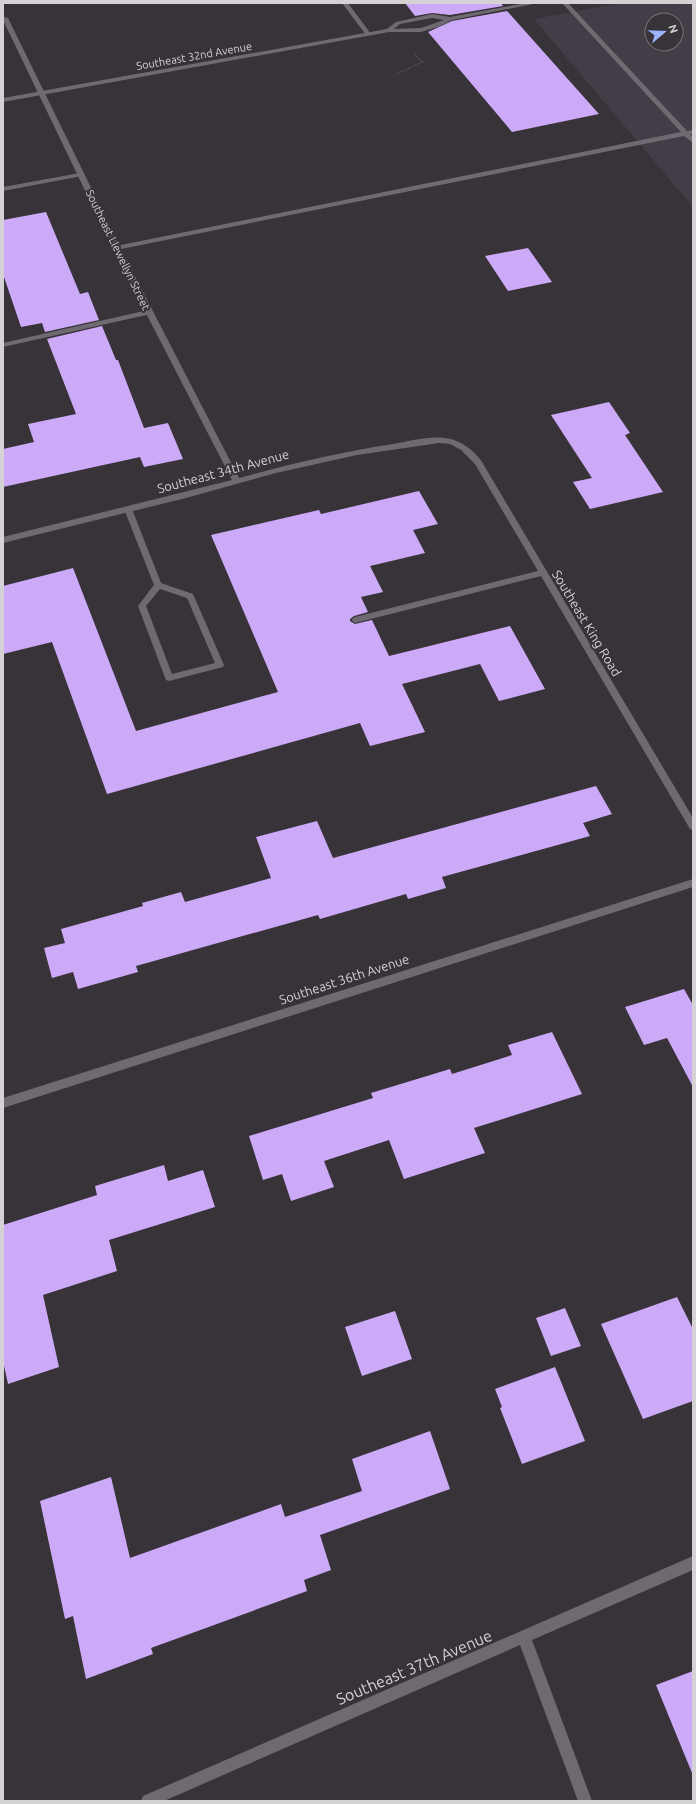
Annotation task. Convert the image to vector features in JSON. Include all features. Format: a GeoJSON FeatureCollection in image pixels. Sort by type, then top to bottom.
{"type":"FeatureCollection","features":[{"type":"Feature","properties":{"kind":"street"},"geometry":{"type":"LineString","coordinates":[[345,3],[368,34]]}},
{"type":"Feature","properties":{"kind":"street","name":"Southeast 32nd Avenue"},"geometry":{"type":"LineString","coordinates":[[3,100],[389,30],[404,32],[438,26],[450,19],[535,3]]}},
{"type":"Feature","properties":{"kind":"street"},"geometry":{"type":"LineString","coordinates":[[565,3],[689,133],[693,141]]}},
{"type":"Feature","properties":{"kind":"street","name":"Southeast 32nd Avenue"},"geometry":{"type":"LineString","coordinates":[[389,30],[398,23],[432,16],[450,19]]}},
{"type":"Feature","properties":{"kind":"street","name":"Southeast Llewellyn Street"},"geometry":{"type":"LineString","coordinates":[[4,18],[148,312],[236,480]]}},
{"type":"Feature","properties":{"kind":"street"},"geometry":{"type":"LineString","coordinates":[[116,248],[689,133]]}},
{"type":"Feature","properties":{"kind":"street"},"geometry":{"type":"LineString","coordinates":[[3,189],[80,175]]}},
{"type":"Feature","properties":{"kind":"street"},"geometry":{"type":"LineString","coordinates":[[3,345],[148,312]]}},
{"type":"Feature","properties":{"kind":"street","name":"Southeast 34th Avenue"},"geometry":{"type":"LineString","coordinates":[[3,540],[186,495],[236,480],[357,452],[432,440],[452,442]]}},
{"type":"Feature","properties":{"kind":"street","name":"Southeast King Road"},"geometry":{"type":"LineString","coordinates":[[452,442],[471,453],[478,462],[542,573],[693,826]]}},
{"type":"Feature","properties":{"kind":"street"},"geometry":{"type":"LineString","coordinates":[[128,509],[158,585],[190,596],[220,665],[168,678],[142,606],[158,585]]}},
{"type":"Feature","properties":{"kind":"street"},"geometry":{"type":"LineString","coordinates":[[355,620],[542,573]]}},
{"type":"Feature","properties":{"kind":"street","name":"Southeast 36th Avenue"},"geometry":{"type":"LineString","coordinates":[[3,1103],[693,883]]}},
{"type":"Feature","properties":{"kind":"street","name":"Southeast 37th Avenue"},"geometry":{"type":"LineString","coordinates":[[148,1801],[693,1563]]}},
{"type":"Feature","properties":{"kind":"street"},"geometry":{"type":"LineString","coordinates":[[524,1638],[585,1801]]}},
{"type":"Feature","properties":{"kind":"path"},"geometry":{"type":"LineString","coordinates":[[397,74],[422,62],[414,53]]}},
{"type":"Feature","properties":{"kind":"shaded area"},"geometry":{"type":"Polygon","coordinates":[[[620,3],[693,3],[693,207],[534,19],[620,3]]]}},
{"type":"Feature","properties":{"kind":"building"},"geometry":{"type":"Polygon","coordinates":[[[405,3],[501,3],[503,6],[450,15],[432,13],[415,16],[405,3]]]}},
{"type":"Feature","properties":{"kind":"building"},"geometry":{"type":"Polygon","coordinates":[[[507,11],[599,114],[512,132],[428,32],[452,21],[507,11]]]}},
{"type":"Feature","properties":{"kind":"building"},"geometry":{"type":"Polygon","coordinates":[[[46,212],[80,294],[88,292],[99,320],[45,332],[42,323],[21,327],[3,274],[3,220],[46,212]]]}},
{"type":"Feature","properties":{"kind":"building"},"geometry":{"type":"Polygon","coordinates":[[[528,248],[552,282],[508,291],[485,256],[528,248]]]}},
{"type":"Feature","properties":{"kind":"building"},"geometry":{"type":"Polygon","coordinates":[[[102,326],[116,360],[118,360],[144,428],[168,423],[183,459],[144,467],[140,457],[3,487],[3,449],[34,442],[28,424],[76,414],[47,339],[102,326]]]}},
{"type":"Feature","properties":{"kind":"building"},"geometry":{"type":"Polygon","coordinates":[[[609,402],[630,433],[625,435],[663,492],[590,509],[573,482],[592,478],[551,415],[609,402]]]}},
{"type":"Feature","properties":{"kind":"building"},"geometry":{"type":"Polygon","coordinates":[[[419,491],[438,524],[413,530],[425,553],[370,566],[383,592],[361,597],[368,612],[354,616],[350,619],[350,621],[355,624],[372,620],[389,656],[510,626],[545,689],[499,701],[480,664],[402,684],[425,732],[370,746],[360,723],[107,794],[52,642],[3,654],[3,586],[73,568],[136,731],[278,692],[211,535],[319,510],[321,514],[419,491]]]}},
{"type":"Feature","properties":{"kind":"building"},"geometry":{"type":"Polygon","coordinates":[[[596,786],[612,814],[583,823],[590,836],[442,877],[446,888],[408,899],[406,894],[320,919],[318,915],[136,966],[138,972],[78,989],[73,972],[52,978],[44,948],[65,943],[61,929],[143,906],[142,903],[181,892],[185,902],[271,878],[256,837],[317,821],[333,858],[596,786]]]}},
{"type":"Feature","properties":{"kind":"building"},"geometry":{"type":"Polygon","coordinates":[[[684,989],[693,1005],[693,1087],[667,1038],[644,1045],[625,1007],[684,989]]]}},
{"type":"Feature","properties":{"kind":"building"},"geometry":{"type":"Polygon","coordinates":[[[552,1032],[582,1094],[474,1128],[485,1153],[404,1179],[389,1140],[324,1161],[334,1187],[291,1201],[282,1174],[263,1180],[249,1136],[373,1098],[371,1093],[450,1069],[452,1074],[512,1055],[508,1045],[552,1032]]]}},
{"type":"Feature","properties":{"kind":"building"},"geometry":{"type":"Polygon","coordinates":[[[164,1165],[168,1181],[203,1170],[215,1207],[109,1240],[117,1271],[43,1295],[59,1367],[8,1384],[3,1361],[3,1225],[97,1195],[95,1186],[164,1165]]]}},
{"type":"Feature","properties":{"kind":"building"},"geometry":{"type":"Polygon","coordinates":[[[677,1297],[693,1329],[693,1401],[643,1419],[601,1324],[677,1297]]]}},
{"type":"Feature","properties":{"kind":"building"},"geometry":{"type":"Polygon","coordinates":[[[565,1308],[581,1346],[551,1356],[536,1318],[565,1308]]]}},
{"type":"Feature","properties":{"kind":"building"},"geometry":{"type":"Polygon","coordinates":[[[395,1311],[412,1359],[362,1376],[345,1327],[395,1311]]]}},
{"type":"Feature","properties":{"kind":"building"},"geometry":{"type":"Polygon","coordinates":[[[555,1367],[585,1441],[522,1464],[500,1408],[502,1407],[495,1389],[555,1367]]]}},
{"type":"Feature","properties":{"kind":"building"},"geometry":{"type":"Polygon","coordinates":[[[430,1431],[450,1489],[320,1535],[331,1570],[304,1580],[307,1591],[151,1648],[153,1654],[86,1679],[73,1616],[65,1619],[40,1501],[111,1477],[130,1558],[281,1504],[285,1517],[362,1491],[352,1459],[430,1431]]]}},
{"type":"Feature","properties":{"kind":"building"},"geometry":{"type":"Polygon","coordinates":[[[693,1671],[693,1773],[692,1773],[656,1685],[693,1671]]]}}]}
